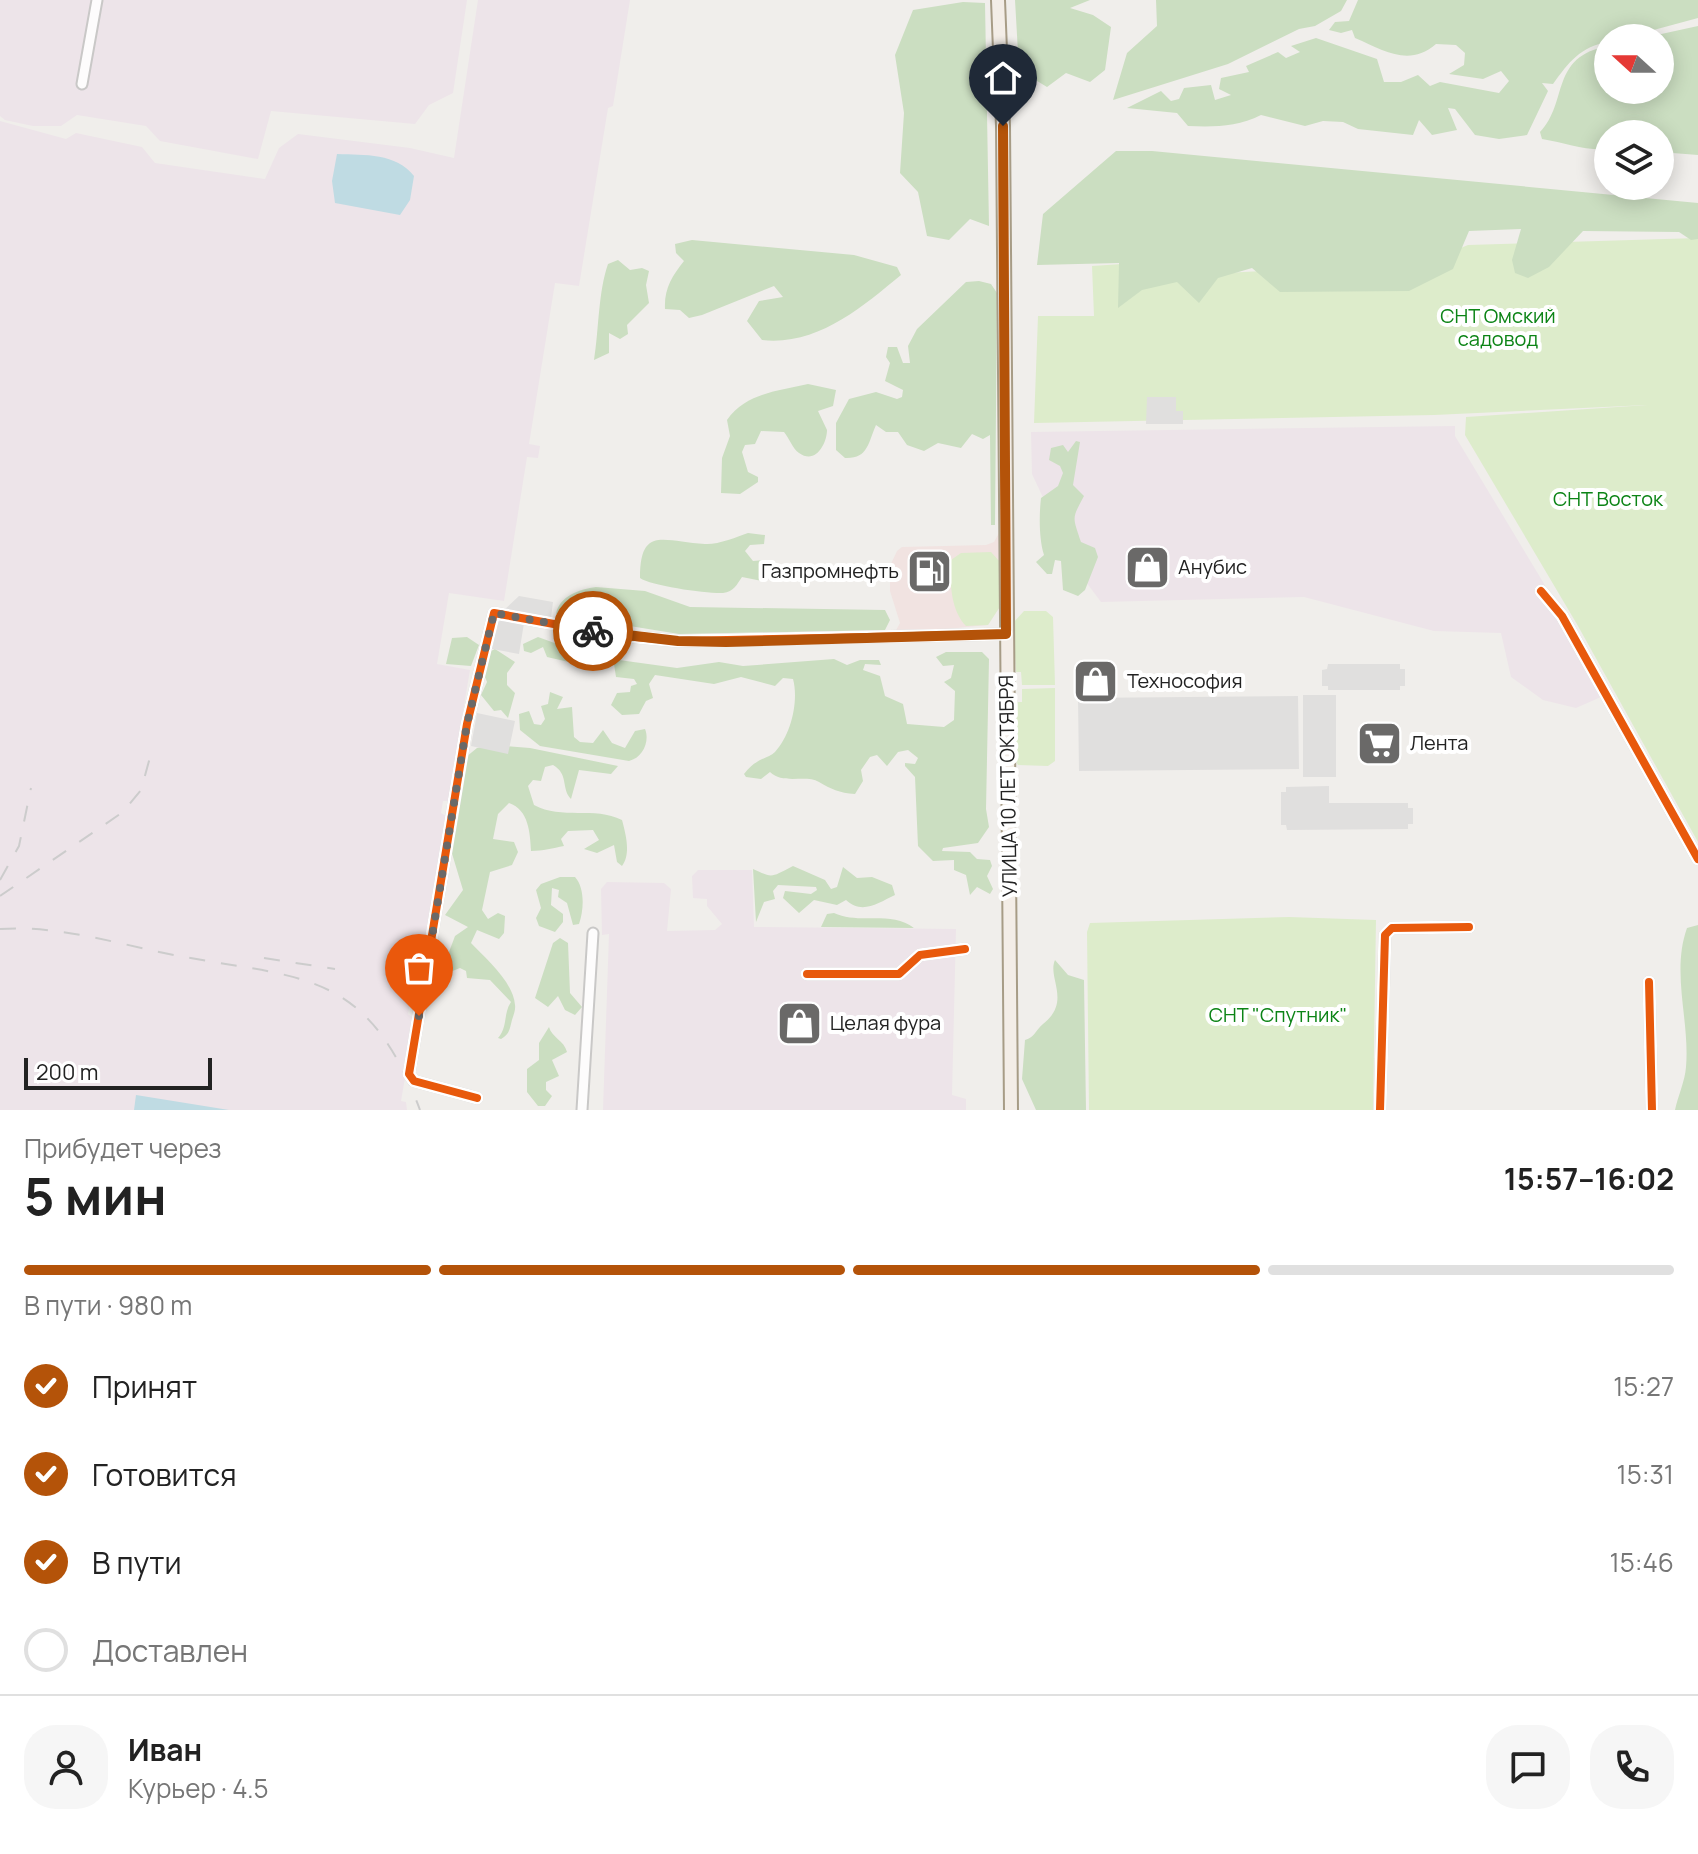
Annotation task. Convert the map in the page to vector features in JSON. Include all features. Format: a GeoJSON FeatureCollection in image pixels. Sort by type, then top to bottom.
{"type":"FeatureCollection","features":[{"type":"Feature","properties":{"kind":"main road","name":"УЛИЦА 10 ЛЕТ ОКТЯБРЯ"},"geometry":{"type":"LineString","coordinates":[[998,0],[1003,126],[1011,1110]]}},
{"type":"Feature","properties":{"kind":"street"},"geometry":{"type":"LineString","coordinates":[[82,84],[97,0]]}},
{"type":"Feature","properties":{"kind":"street"},"geometry":{"type":"LineString","coordinates":[[1541,591],[1562,616],[1698,859]]}},
{"type":"Feature","properties":{"kind":"street"},"geometry":{"type":"LineString","coordinates":[[477,1098],[414,1081],[409,1074],[467,724],[494,613],[614,635],[678,641],[1006,634]]}},
{"type":"Feature","properties":{"kind":"street"},"geometry":{"type":"LineString","coordinates":[[1380,1110],[1385,935],[1392,928],[1469,927]]}},
{"type":"Feature","properties":{"kind":"street"},"geometry":{"type":"LineString","coordinates":[[582,1110],[593,933]]}},
{"type":"Feature","properties":{"kind":"street"},"geometry":{"type":"LineString","coordinates":[[807,974],[899,974],[920,955],[965,949]]}},
{"type":"Feature","properties":{"kind":"street"},"geometry":{"type":"LineString","coordinates":[[1649,982],[1652,1110]]}},
{"type":"Feature","properties":{"kind":"shaded area"},"geometry":{"type":"Polygon","coordinates":[[[0,0],[467,0],[453,93],[429,105],[415,124],[271,111],[258,159],[160,141],[146,126],[77,115],[61,126],[33,126],[5,120],[0,116],[0,0]]]}},
{"type":"Feature","properties":{"kind":"shaded area"},"geometry":{"type":"Polygon","coordinates":[[[478,0],[630,0],[613,106],[608,108],[579,286],[555,283],[529,444],[540,446],[538,458],[527,457],[504,601],[449,593],[437,664],[470,670],[448,801],[443,801],[441,813],[446,816],[421,978],[413,987],[408,1014],[415,1020],[401,1101],[406,1102],[407,1110],[0,1110],[0,121],[66,139],[76,133],[142,147],[155,163],[265,179],[279,148],[298,134],[410,148],[454,158],[478,0]]]}},
{"type":"Feature","properties":{"kind":"shaded area"},"geometry":{"type":"Polygon","coordinates":[[[1147,397],[1176,397],[1176,411],[1183,411],[1183,424],[1146,424],[1147,397]]]}},
{"type":"Feature","properties":{"kind":"shaded area"},"geometry":{"type":"Polygon","coordinates":[[[1455,426],[1455,436],[1610,693],[1576,708],[1543,700],[1511,677],[1501,633],[1434,631],[1304,597],[1101,602],[1077,570],[1032,474],[1031,432],[1455,426]]]}},
{"type":"Feature","properties":{"kind":"shaded area"},"geometry":{"type":"Polygon","coordinates":[[[999,533],[1001,605],[988,625],[894,634],[900,623],[890,591],[890,566],[897,551],[902,547],[986,545],[994,542],[999,533]]]}},
{"type":"Feature","properties":{"kind":"shaded area"},"geometry":{"type":"Polygon","coordinates":[[[519,596],[553,602],[551,618],[504,610],[519,596]]]}},
{"type":"Feature","properties":{"kind":"shaded area"},"geometry":{"type":"Polygon","coordinates":[[[502,619],[524,623],[519,654],[487,648],[493,627],[502,619]]]}},
{"type":"Feature","properties":{"kind":"shaded area"},"geometry":{"type":"Polygon","coordinates":[[[1328,664],[1400,664],[1400,669],[1405,669],[1405,686],[1400,686],[1400,690],[1328,690],[1328,686],[1322,686],[1322,670],[1327,669],[1328,664]]]}},
{"type":"Feature","properties":{"kind":"shaded area"},"geometry":{"type":"Polygon","coordinates":[[[1303,695],[1336,695],[1336,777],[1303,777],[1303,695]]]}},
{"type":"Feature","properties":{"kind":"shaded area"},"geometry":{"type":"Polygon","coordinates":[[[1298,696],[1299,769],[1079,771],[1078,698],[1298,696]]]}},
{"type":"Feature","properties":{"kind":"shaded area"},"geometry":{"type":"Polygon","coordinates":[[[477,713],[515,721],[508,754],[471,746],[477,713]]]}},
{"type":"Feature","properties":{"kind":"shaded area"},"geometry":{"type":"Polygon","coordinates":[[[1329,786],[1329,803],[1408,803],[1408,808],[1413,808],[1413,824],[1408,824],[1408,829],[1287,830],[1286,825],[1281,825],[1281,792],[1286,792],[1286,787],[1329,786]]]}},
{"type":"Feature","properties":{"kind":"shaded area"},"geometry":{"type":"Polygon","coordinates":[[[698,870],[752,870],[754,927],[956,929],[952,1095],[966,1099],[966,1110],[603,1110],[609,934],[602,935],[601,889],[607,882],[664,883],[671,889],[667,931],[715,930],[722,924],[707,906],[707,899],[693,898],[692,876],[698,870]]]}},
{"type":"Feature","properties":{"kind":"green space"},"geometry":{"type":"Polygon","coordinates":[[[1015,0],[1090,0],[1070,8],[1093,15],[1111,27],[1105,70],[1090,82],[1066,73],[1047,87],[1019,70],[1015,0]]]}},
{"type":"Feature","properties":{"kind":"green space"},"geometry":{"type":"Polygon","coordinates":[[[1156,0],[1347,0],[1341,11],[1315,26],[1299,29],[1228,64],[1113,100],[1127,53],[1157,26],[1156,0]]]}},
{"type":"Feature","properties":{"kind":"green space"},"geometry":{"type":"Polygon","coordinates":[[[1358,0],[1698,0],[1698,18],[1674,24],[1594,24],[1594,46],[1570,62],[1553,84],[1542,83],[1548,91],[1527,135],[1499,139],[1475,135],[1455,109],[1448,108],[1457,130],[1432,135],[1419,120],[1413,135],[1358,129],[1343,122],[1323,121],[1305,126],[1261,115],[1225,125],[1188,126],[1177,113],[1127,108],[1161,91],[1171,101],[1179,99],[1184,88],[1211,85],[1215,100],[1231,95],[1219,89],[1221,78],[1249,72],[1246,66],[1278,52],[1286,58],[1300,52],[1291,46],[1316,38],[1377,59],[1384,82],[1401,82],[1418,75],[1430,86],[1440,82],[1499,93],[1509,81],[1501,71],[1483,79],[1449,74],[1464,65],[1465,53],[1456,45],[1436,44],[1416,55],[1406,56],[1355,38],[1352,30],[1341,33],[1329,30],[1335,22],[1349,21],[1358,0]]]}},
{"type":"Feature","properties":{"kind":"green space"},"geometry":{"type":"Polygon","coordinates":[[[963,2],[985,3],[989,226],[970,219],[949,240],[927,236],[918,192],[900,173],[904,113],[895,55],[913,10],[963,2]]]}},
{"type":"Feature","properties":{"kind":"green space"},"geometry":{"type":"Polygon","coordinates":[[[1698,26],[1698,155],[1674,153],[1674,120],[1594,120],[1594,149],[1542,139],[1540,132],[1555,107],[1568,70],[1577,60],[1594,50],[1594,104],[1674,104],[1674,31],[1698,26]]]}},
{"type":"Feature","properties":{"kind":"green space"},"geometry":{"type":"Polygon","coordinates":[[[1116,151],[1152,151],[1594,193],[1594,200],[1698,203],[1698,239],[1691,240],[1679,232],[1583,231],[1549,267],[1528,278],[1515,273],[1512,260],[1521,229],[1469,231],[1453,269],[1409,291],[1280,292],[1252,268],[1218,278],[1199,303],[1177,282],[1142,290],[1118,308],[1119,263],[1037,265],[1043,214],[1116,151]]]}},
{"type":"Feature","properties":{"kind":"green space","name":"СНТ Омский садовод"},"geometry":{"type":"Polygon","coordinates":[[[1698,238],[1698,842],[1578,626],[1465,435],[1466,417],[1647,405],[1434,415],[1034,423],[1038,316],[1094,316],[1092,266],[1137,263],[1187,275],[1301,269],[1410,269],[1468,245],[1698,238]]]}},
{"type":"Feature","properties":{"kind":"green space"},"geometry":{"type":"Polygon","coordinates":[[[692,240],[854,255],[897,267],[901,275],[854,312],[820,331],[782,340],[762,340],[747,321],[759,301],[783,297],[774,286],[689,318],[680,310],[665,309],[670,283],[684,261],[676,253],[675,244],[692,240]]]}},
{"type":"Feature","properties":{"kind":"green space"},"geometry":{"type":"Polygon","coordinates":[[[618,260],[630,270],[642,268],[649,271],[646,285],[649,303],[627,325],[628,334],[620,339],[609,333],[609,353],[594,360],[605,275],[608,264],[618,260]]]}},
{"type":"Feature","properties":{"kind":"green space"},"geometry":{"type":"Polygon","coordinates":[[[966,282],[991,284],[997,293],[995,525],[991,525],[990,435],[983,439],[972,434],[961,448],[938,443],[924,451],[907,445],[898,432],[886,432],[876,425],[863,453],[845,458],[836,450],[836,423],[849,399],[876,392],[897,399],[902,397],[903,390],[885,381],[890,363],[886,357],[888,347],[897,347],[903,363],[910,363],[908,346],[917,329],[966,282]]]}},
{"type":"Feature","properties":{"kind":"green space"},"geometry":{"type":"Polygon","coordinates":[[[808,384],[836,390],[833,406],[818,411],[827,430],[819,451],[805,456],[797,451],[784,432],[761,431],[755,444],[745,445],[742,452],[748,472],[758,477],[758,482],[740,494],[721,493],[722,458],[730,436],[727,420],[753,399],[808,384]]]}},
{"type":"Feature","properties":{"kind":"green space"},"geometry":{"type":"Polygon","coordinates":[[[1076,441],[1080,442],[1073,485],[1084,496],[1075,514],[1075,522],[1081,542],[1095,548],[1098,557],[1085,590],[1078,596],[1063,590],[1061,561],[1055,560],[1052,574],[1047,574],[1036,562],[1044,555],[1040,527],[1041,498],[1058,486],[1063,473],[1060,466],[1049,460],[1051,448],[1063,445],[1068,452],[1076,441]]]}},
{"type":"Feature","properties":{"kind":"green space"},"geometry":{"type":"Polygon","coordinates":[[[748,533],[765,535],[764,544],[750,545],[745,551],[753,561],[765,560],[771,565],[762,581],[742,577],[730,591],[716,593],[667,587],[640,578],[644,550],[657,540],[710,544],[748,533]]]}},
{"type":"Feature","properties":{"kind":"green space"},"geometry":{"type":"Polygon","coordinates":[[[991,552],[1000,562],[1001,605],[988,625],[966,626],[954,603],[951,560],[961,553],[991,552]]]}},
{"type":"Feature","properties":{"kind":"green space"},"geometry":{"type":"Polygon","coordinates":[[[596,587],[645,591],[690,607],[885,610],[890,620],[885,630],[679,634],[556,614],[566,598],[596,587]]]}},
{"type":"Feature","properties":{"kind":"green space"},"geometry":{"type":"Polygon","coordinates":[[[1024,611],[1046,611],[1053,617],[1055,685],[1022,685],[1021,672],[1016,672],[1013,623],[1024,611]]]}},
{"type":"Feature","properties":{"kind":"green space"},"geometry":{"type":"Polygon","coordinates":[[[467,637],[479,645],[471,666],[446,664],[452,638],[467,637]]]}},
{"type":"Feature","properties":{"kind":"green space"},"geometry":{"type":"Polygon","coordinates":[[[538,637],[582,653],[584,659],[573,663],[547,657],[543,647],[531,653],[524,651],[523,644],[538,637]]]}},
{"type":"Feature","properties":{"kind":"green space"},"geometry":{"type":"Polygon","coordinates":[[[495,649],[515,662],[507,673],[507,685],[515,693],[508,718],[501,710],[494,711],[481,695],[487,682],[483,672],[489,652],[495,649]]]}},
{"type":"Feature","properties":{"kind":"green space"},"geometry":{"type":"Polygon","coordinates":[[[946,652],[982,652],[989,659],[986,809],[989,827],[978,843],[943,848],[942,851],[970,852],[977,859],[990,860],[992,866],[987,876],[993,889],[990,894],[977,887],[970,895],[966,875],[954,870],[954,860],[933,861],[918,846],[915,777],[905,763],[915,764],[918,758],[908,750],[898,752],[887,766],[877,755],[870,757],[861,770],[863,781],[855,794],[844,793],[814,780],[781,778],[770,772],[761,779],[746,777],[744,774],[749,768],[775,752],[785,737],[794,707],[793,679],[783,678],[775,686],[741,677],[714,684],[655,675],[649,684],[653,698],[646,701],[639,714],[622,715],[611,705],[617,693],[630,692],[631,686],[637,684],[634,679],[616,677],[614,664],[619,660],[677,668],[719,662],[743,666],[834,659],[847,665],[860,660],[879,660],[881,665],[865,664],[863,670],[880,676],[885,696],[903,704],[907,724],[944,727],[954,720],[955,691],[944,682],[951,678],[954,665],[943,666],[936,657],[946,652]]]}},
{"type":"Feature","properties":{"kind":"green space"},"geometry":{"type":"Polygon","coordinates":[[[1055,688],[1055,761],[1048,766],[1018,765],[1012,734],[1017,702],[1022,702],[1022,689],[1055,688]]]}},
{"type":"Feature","properties":{"kind":"green space"},"geometry":{"type":"Polygon","coordinates":[[[550,692],[563,697],[557,709],[572,707],[574,737],[580,742],[593,743],[603,730],[612,743],[625,748],[635,731],[645,729],[647,739],[642,753],[629,761],[540,746],[520,730],[519,714],[529,711],[534,724],[541,725],[545,719],[541,706],[548,704],[550,692]]]}},
{"type":"Feature","properties":{"kind":"green space"},"geometry":{"type":"Polygon","coordinates":[[[490,745],[530,748],[618,766],[611,774],[579,770],[571,799],[561,773],[553,765],[545,767],[541,781],[533,780],[528,786],[534,805],[545,809],[600,814],[622,820],[627,844],[622,866],[617,862],[614,845],[597,853],[584,849],[599,840],[593,830],[568,831],[561,839],[564,846],[531,851],[527,823],[521,811],[509,803],[498,814],[493,839],[514,842],[518,852],[512,865],[490,872],[482,910],[488,919],[498,913],[505,916],[504,933],[499,939],[477,930],[471,943],[498,971],[513,996],[515,1005],[509,1031],[501,1039],[498,1038],[511,1002],[490,980],[467,978],[466,971],[460,968],[450,972],[443,968],[455,936],[468,927],[445,915],[463,890],[450,847],[466,757],[477,748],[490,745]]]}},
{"type":"Feature","properties":{"kind":"green space"},"geometry":{"type":"Polygon","coordinates":[[[793,866],[825,880],[831,889],[837,887],[843,867],[857,878],[872,877],[892,885],[895,895],[864,907],[846,900],[837,905],[814,900],[799,913],[783,898],[785,891],[811,894],[817,890],[816,887],[778,885],[773,891],[775,899],[764,902],[756,922],[753,869],[772,875],[793,866]]]}},
{"type":"Feature","properties":{"kind":"green space"},"geometry":{"type":"Polygon","coordinates":[[[560,877],[575,877],[581,887],[583,906],[579,924],[573,925],[567,903],[558,897],[559,890],[552,888],[551,905],[563,914],[563,922],[555,932],[539,926],[536,918],[541,908],[536,890],[541,884],[560,877]]]}},
{"type":"Feature","properties":{"kind":"green space"},"geometry":{"type":"Polygon","coordinates":[[[827,914],[854,918],[895,920],[914,928],[821,927],[827,914]]]}},
{"type":"Feature","properties":{"kind":"green space","name":"СНТ \"Спутник\""},"geometry":{"type":"Polygon","coordinates":[[[1289,917],[1376,920],[1373,1110],[1089,1110],[1087,932],[1090,923],[1289,917]]]}},
{"type":"Feature","properties":{"kind":"green space"},"geometry":{"type":"Polygon","coordinates":[[[1698,925],[1698,1110],[1675,1110],[1684,1078],[1687,1050],[1681,980],[1683,945],[1687,928],[1698,925]]]}},
{"type":"Feature","properties":{"kind":"green space"},"geometry":{"type":"Polygon","coordinates":[[[560,938],[568,943],[570,993],[582,1007],[575,1015],[565,1010],[558,996],[548,1007],[535,998],[553,943],[560,938]]]}},
{"type":"Feature","properties":{"kind":"green space"},"geometry":{"type":"Polygon","coordinates":[[[1055,960],[1068,975],[1084,980],[1086,1110],[1036,1110],[1022,1079],[1025,1040],[1052,1015],[1056,1007],[1055,960]]]}},
{"type":"Feature","properties":{"kind":"green space"},"geometry":{"type":"Polygon","coordinates":[[[549,1027],[567,1052],[552,1060],[559,1076],[546,1082],[546,1090],[552,1096],[545,1106],[538,1106],[527,1092],[527,1069],[539,1060],[539,1043],[549,1027]]]}},
{"type":"Feature","properties":{"kind":"water"},"geometry":{"type":"Polygon","coordinates":[[[337,154],[389,159],[407,168],[414,176],[410,200],[400,215],[335,203],[332,181],[337,154]]]}},
{"type":"Feature","properties":{"kind":"water"},"geometry":{"type":"Polygon","coordinates":[[[136,1095],[229,1110],[134,1110],[136,1095]]]}},
{"type":"Feature","properties":{"kind":"railway"},"geometry":{"type":"LineString","coordinates":[[0,896],[123,812],[141,790],[152,750]]}},
{"type":"Feature","properties":{"kind":"railway"},"geometry":{"type":"LineString","coordinates":[[0,880],[19,846],[31,788]]}},
{"type":"Feature","properties":{"kind":"railway"},"geometry":{"type":"LineString","coordinates":[[0,929],[20,928],[83,935],[252,968],[321,986],[350,1003],[375,1027],[399,1062],[420,1110]]}},
{"type":"Feature","properties":{"kind":"railway"},"geometry":{"type":"LineString","coordinates":[[264,958],[335,969]]}},
{"type":"Feature","properties":{"kind":"cycle path"},"geometry":{"type":"LineString","coordinates":[[1541,591],[1562,616],[1698,859]]}},
{"type":"Feature","properties":{"kind":"cycle path"},"geometry":{"type":"LineString","coordinates":[[477,1098],[414,1081],[409,1074],[467,724],[494,613],[614,635],[678,641],[1006,634]]}},
{"type":"Feature","properties":{"kind":"cycle path"},"geometry":{"type":"LineString","coordinates":[[1380,1110],[1385,935],[1392,928],[1469,927]]}},
{"type":"Feature","properties":{"kind":"cycle path"},"geometry":{"type":"LineString","coordinates":[[807,974],[899,974],[920,955],[965,949]]}},
{"type":"Feature","properties":{"kind":"cycle path"},"geometry":{"type":"LineString","coordinates":[[1649,982],[1652,1110]]}},
{"type":"Feature","properties":{"kind":"way so far"},"geometry":{"type":"LineString","coordinates":[[419,1016],[467,724],[494,613],[593,631]]}},
{"type":"Feature","properties":{"kind":"place","name":"Анубис"},"geometry":{"type":"Point","coordinates":[1147,567]}},
{"type":"Feature","properties":{"kind":"place","name":"Газпромнефть"},"geometry":{"type":"Point","coordinates":[930,571]}},
{"type":"Feature","properties":{"kind":"place","name":"Технософия"},"geometry":{"type":"Point","coordinates":[1096,681]}},
{"type":"Feature","properties":{"kind":"place","name":"Лента"},"geometry":{"type":"Point","coordinates":[1379,743]}},
{"type":"Feature","properties":{"kind":"place","name":"Целая фура"},"geometry":{"type":"Point","coordinates":[799,1023]}},
{"type":"Feature","properties":{"kind":"route"},"geometry":{"type":"LineString","coordinates":[[593,631],[678,641],[726,642],[1006,634],[1003,126]]}},
{"type":"Feature","properties":{"kind":"park label","name":"СНТ Восток"},"geometry":{"type":"Point","coordinates":[1608,499]}}]}
